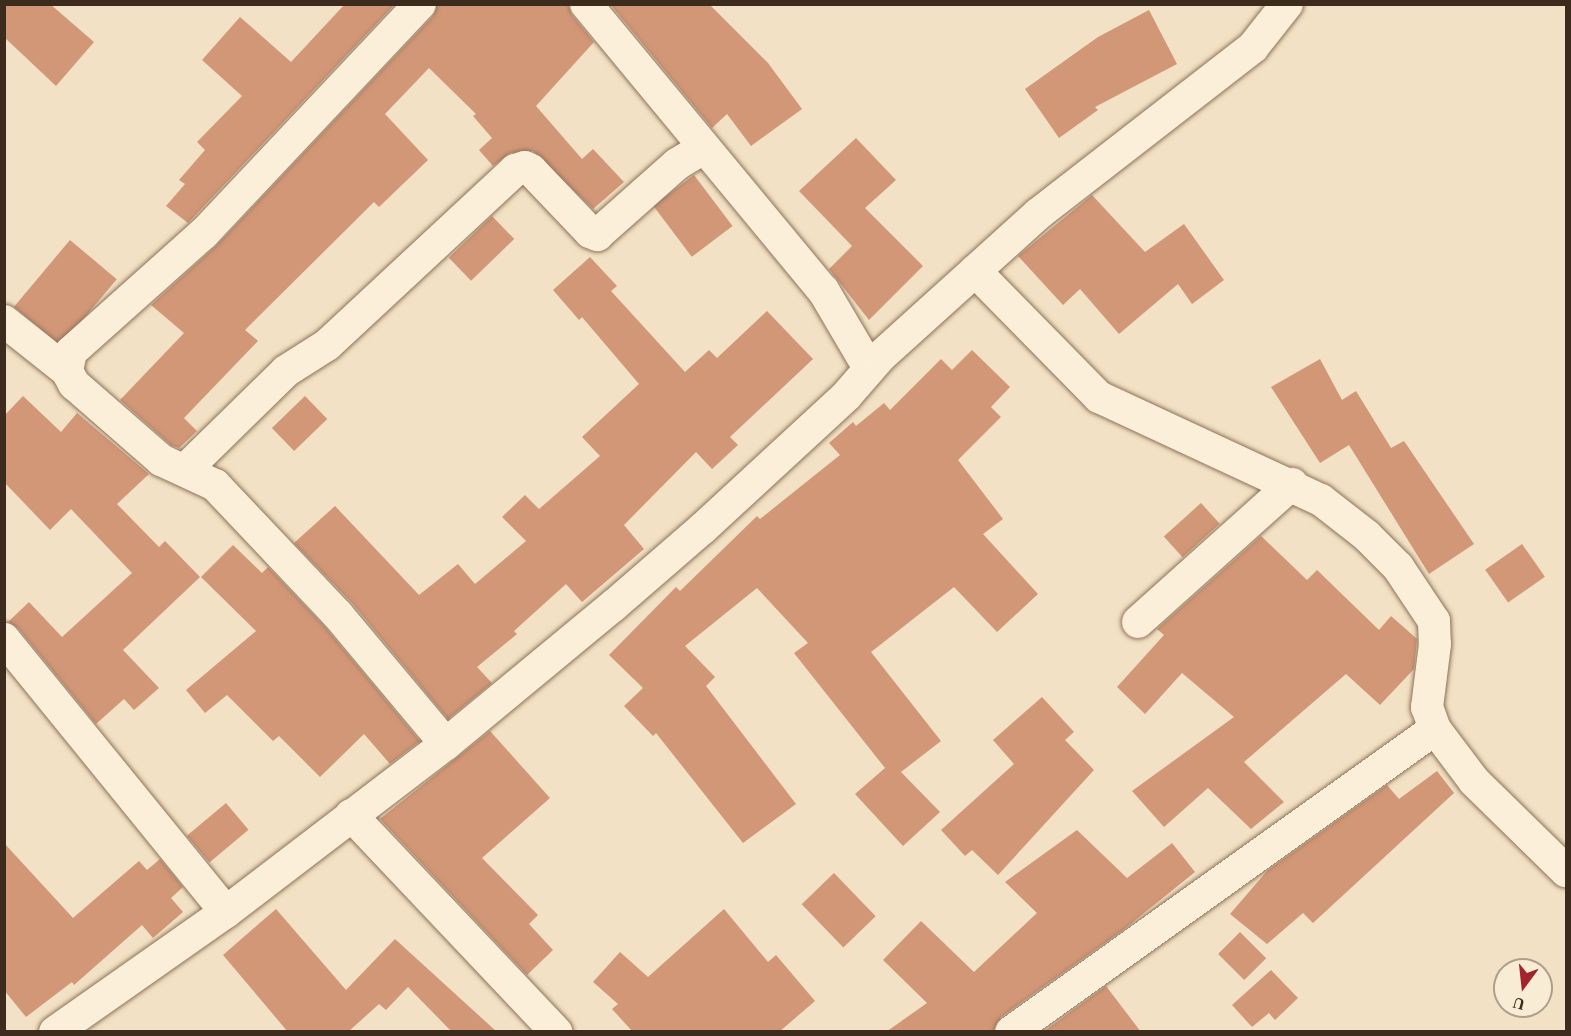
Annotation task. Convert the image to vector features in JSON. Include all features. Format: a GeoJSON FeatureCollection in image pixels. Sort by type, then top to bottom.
{"type":"FeatureCollection","features":[{"type":"Feature","properties":{"kind":"street"},"geometry":{"type":"LineString","coordinates":[[67,371],[71,352],[204,233],[420,4]]}},
{"type":"Feature","properties":{"kind":"street"},"geometry":{"type":"LineString","coordinates":[[586,4],[823,290],[869,368]]}},
{"type":"Feature","properties":{"kind":"street"},"geometry":{"type":"LineString","coordinates":[[55,1032],[226,912],[446,744],[702,529],[847,394],[869,368],[1038,214],[1253,46],[1287,4]]}},
{"type":"Feature","properties":{"kind":"street"},"geometry":{"type":"LineString","coordinates":[[185,470],[286,371],[335,338],[515,170],[525,166],[531,170],[590,232],[597,235],[677,164],[704,148]]}},
{"type":"Feature","properties":{"kind":"street"},"geometry":{"type":"LineString","coordinates":[[975,271],[1099,397],[1146,422],[1292,484],[1321,500],[1367,536],[1398,567],[1434,621],[1435,644],[1427,707],[1435,729],[1474,781],[1566,871]]}},
{"type":"Feature","properties":{"kind":"street"},"geometry":{"type":"LineString","coordinates":[[4,321],[67,371],[74,384],[161,460],[215,484],[338,615],[446,744]]}},
{"type":"Feature","properties":{"kind":"street"},"geometry":{"type":"LineString","coordinates":[[1138,622],[1292,484]]}},
{"type":"Feature","properties":{"kind":"street"},"geometry":{"type":"LineString","coordinates":[[4,639],[226,912]]}},
{"type":"Feature","properties":{"kind":"street"},"geometry":{"type":"LineString","coordinates":[[1011,1032],[1435,729]]}},
{"type":"Feature","properties":{"kind":"street"},"geometry":{"type":"LineString","coordinates":[[351,815],[556,1032]]}},
{"type":"Feature","properties":{"kind":"building"},"geometry":{"type":"Polygon","coordinates":[[[4,4],[50,4],[94,42],[56,86],[4,37],[4,4]]]}},
{"type":"Feature","properties":{"kind":"building"},"geometry":{"type":"Polygon","coordinates":[[[345,4],[395,4],[188,223],[166,206],[185,184],[179,180],[205,150],[197,142],[242,96],[202,60],[240,17],[291,62],[345,4]]]}},
{"type":"Feature","properties":{"kind":"building"},"geometry":{"type":"Polygon","coordinates":[[[437,4],[568,4],[572,15],[594,42],[536,106],[582,159],[593,149],[624,182],[593,209],[533,151],[510,153],[493,166],[479,150],[492,138],[473,116],[476,114],[429,68],[385,114],[428,160],[379,207],[374,202],[245,330],[258,341],[184,418],[197,431],[179,448],[171,445],[120,400],[184,333],[151,305],[217,245],[433,16],[437,4]]]}},
{"type":"Feature","properties":{"kind":"building"},"geometry":{"type":"Polygon","coordinates":[[[610,4],[709,4],[768,63],[802,109],[751,146],[727,114],[712,128],[610,4]]]}},
{"type":"Feature","properties":{"kind":"building"},"geometry":{"type":"Polygon","coordinates":[[[1149,10],[1177,64],[1095,107],[1098,110],[1059,138],[1025,89],[1098,37],[1149,10]]]}},
{"type":"Feature","properties":{"kind":"building"},"geometry":{"type":"Polygon","coordinates":[[[856,138],[896,180],[865,208],[923,266],[869,320],[829,269],[852,246],[799,191],[856,138]]]}},
{"type":"Feature","properties":{"kind":"building"},"geometry":{"type":"Polygon","coordinates":[[[694,175],[733,226],[692,257],[653,206],[694,175]]]}},
{"type":"Feature","properties":{"kind":"building"},"geometry":{"type":"Polygon","coordinates":[[[1092,195],[1145,252],[1184,224],[1224,280],[1192,304],[1178,284],[1119,334],[1080,289],[1063,305],[1018,256],[1092,195]]]}},
{"type":"Feature","properties":{"kind":"building"},"geometry":{"type":"Polygon","coordinates":[[[492,216],[514,239],[471,281],[449,258],[492,216]]]}},
{"type":"Feature","properties":{"kind":"building"},"geometry":{"type":"Polygon","coordinates":[[[70,240],[117,279],[61,346],[14,307],[70,240]]]}},
{"type":"Feature","properties":{"kind":"building"},"geometry":{"type":"Polygon","coordinates":[[[590,257],[617,286],[611,291],[685,372],[709,350],[717,358],[767,311],[813,359],[730,437],[738,445],[712,469],[696,452],[624,525],[644,549],[582,602],[566,584],[514,631],[517,634],[477,667],[492,683],[448,719],[352,603],[294,543],[335,506],[419,595],[458,564],[475,584],[526,541],[502,517],[525,495],[539,509],[600,456],[582,437],[639,384],[582,317],[579,320],[553,290],[590,257]]]}},
{"type":"Feature","properties":{"kind":"building"},"geometry":{"type":"Polygon","coordinates":[[[972,350],[1010,387],[991,407],[1001,417],[958,460],[1003,519],[983,534],[1038,594],[997,632],[954,587],[871,652],[941,741],[901,772],[940,812],[903,846],[855,794],[885,768],[794,653],[808,643],[757,588],[685,646],[715,677],[706,686],[796,804],[743,843],[656,733],[653,736],[624,706],[643,688],[609,655],[676,587],[680,591],[757,516],[760,519],[840,455],[829,443],[853,422],[856,426],[884,403],[890,410],[941,359],[952,370],[972,350]]]}},
{"type":"Feature","properties":{"kind":"building"},"geometry":{"type":"Polygon","coordinates":[[[1320,359],[1342,400],[1356,391],[1391,448],[1404,441],[1474,544],[1429,574],[1349,445],[1320,463],[1271,387],[1320,359]]]}},
{"type":"Feature","properties":{"kind":"building"},"geometry":{"type":"Polygon","coordinates":[[[23,396],[61,432],[77,413],[149,474],[117,504],[159,547],[165,541],[200,577],[123,650],[159,688],[134,710],[124,699],[96,724],[18,628],[8,622],[29,602],[62,637],[132,573],[71,509],[50,530],[4,482],[4,416],[23,396]]]}},
{"type":"Feature","properties":{"kind":"building"},"geometry":{"type":"Polygon","coordinates":[[[305,396],[327,419],[294,451],[272,428],[305,396]]]}},
{"type":"Feature","properties":{"kind":"building"},"geometry":{"type":"Polygon","coordinates":[[[1201,503],[1220,524],[1183,557],[1164,536],[1201,503]]]}},
{"type":"Feature","properties":{"kind":"building"},"geometry":{"type":"Polygon","coordinates":[[[1261,536],[1307,580],[1317,570],[1379,630],[1391,616],[1417,639],[1414,669],[1380,705],[1346,674],[1244,762],[1284,802],[1251,829],[1208,788],[1164,827],[1132,791],[1234,717],[1182,673],[1145,714],[1117,687],[1164,635],[1157,629],[1261,536]]]}},
{"type":"Feature","properties":{"kind":"building"},"geometry":{"type":"Polygon","coordinates":[[[1522,544],[1545,577],[1508,603],[1485,570],[1522,544]]]}},
{"type":"Feature","properties":{"kind":"building"},"geometry":{"type":"Polygon","coordinates":[[[233,545],[262,573],[268,567],[325,627],[420,741],[390,764],[364,734],[320,777],[279,736],[273,741],[227,695],[205,713],[186,690],[256,631],[201,577],[233,545]]]}},
{"type":"Feature","properties":{"kind":"building"},"geometry":{"type":"Polygon","coordinates":[[[1042,697],[1074,732],[1065,740],[1094,770],[998,875],[972,850],[965,856],[941,830],[1014,764],[993,740],[1042,697]]]}},
{"type":"Feature","properties":{"kind":"building"},"geometry":{"type":"Polygon","coordinates":[[[490,731],[550,798],[482,858],[538,915],[529,924],[553,950],[527,975],[380,819],[490,731]]]}},
{"type":"Feature","properties":{"kind":"building"},"geometry":{"type":"Polygon","coordinates":[[[1437,771],[1454,793],[1313,923],[1303,913],[1267,944],[1230,914],[1267,871],[1387,785],[1399,799],[1437,771]]]}},
{"type":"Feature","properties":{"kind":"building"},"geometry":{"type":"Polygon","coordinates":[[[226,803],[248,830],[209,863],[187,836],[226,803]]]}},
{"type":"Feature","properties":{"kind":"building"},"geometry":{"type":"Polygon","coordinates":[[[1077,830],[1127,878],[1172,843],[1195,872],[1123,930],[1001,1017],[993,1032],[886,1032],[927,1003],[883,960],[921,921],[974,972],[1037,913],[1005,882],[1077,830]]]}},
{"type":"Feature","properties":{"kind":"building"},"geometry":{"type":"Polygon","coordinates":[[[4,843],[73,918],[139,861],[147,870],[160,859],[183,887],[171,898],[183,912],[153,938],[142,925],[74,985],[72,982],[26,1017],[4,990],[4,843]]]}},
{"type":"Feature","properties":{"kind":"building"},"geometry":{"type":"Polygon","coordinates":[[[834,873],[876,916],[843,947],[802,904],[834,873]]]}},
{"type":"Feature","properties":{"kind":"building"},"geometry":{"type":"Polygon","coordinates":[[[276,909],[346,990],[395,939],[497,1032],[452,1032],[408,987],[386,1010],[379,1004],[348,1032],[288,1032],[223,955],[276,909]]]}},
{"type":"Feature","properties":{"kind":"building"},"geometry":{"type":"Polygon","coordinates":[[[724,909],[768,962],[776,955],[815,1001],[779,1032],[633,1032],[612,1009],[618,1004],[593,982],[620,952],[648,977],[724,909]]]}},
{"type":"Feature","properties":{"kind":"building"},"geometry":{"type":"Polygon","coordinates":[[[1240,932],[1266,958],[1244,980],[1218,954],[1240,932]]]}},
{"type":"Feature","properties":{"kind":"building"},"geometry":{"type":"Polygon","coordinates":[[[1271,970],[1298,998],[1275,1020],[1269,1013],[1252,1027],[1232,1005],[1271,970]]]}},
{"type":"Feature","properties":{"kind":"building"},"geometry":{"type":"Polygon","coordinates":[[[1106,986],[1141,1032],[1043,1032],[1106,986]]]}}]}
